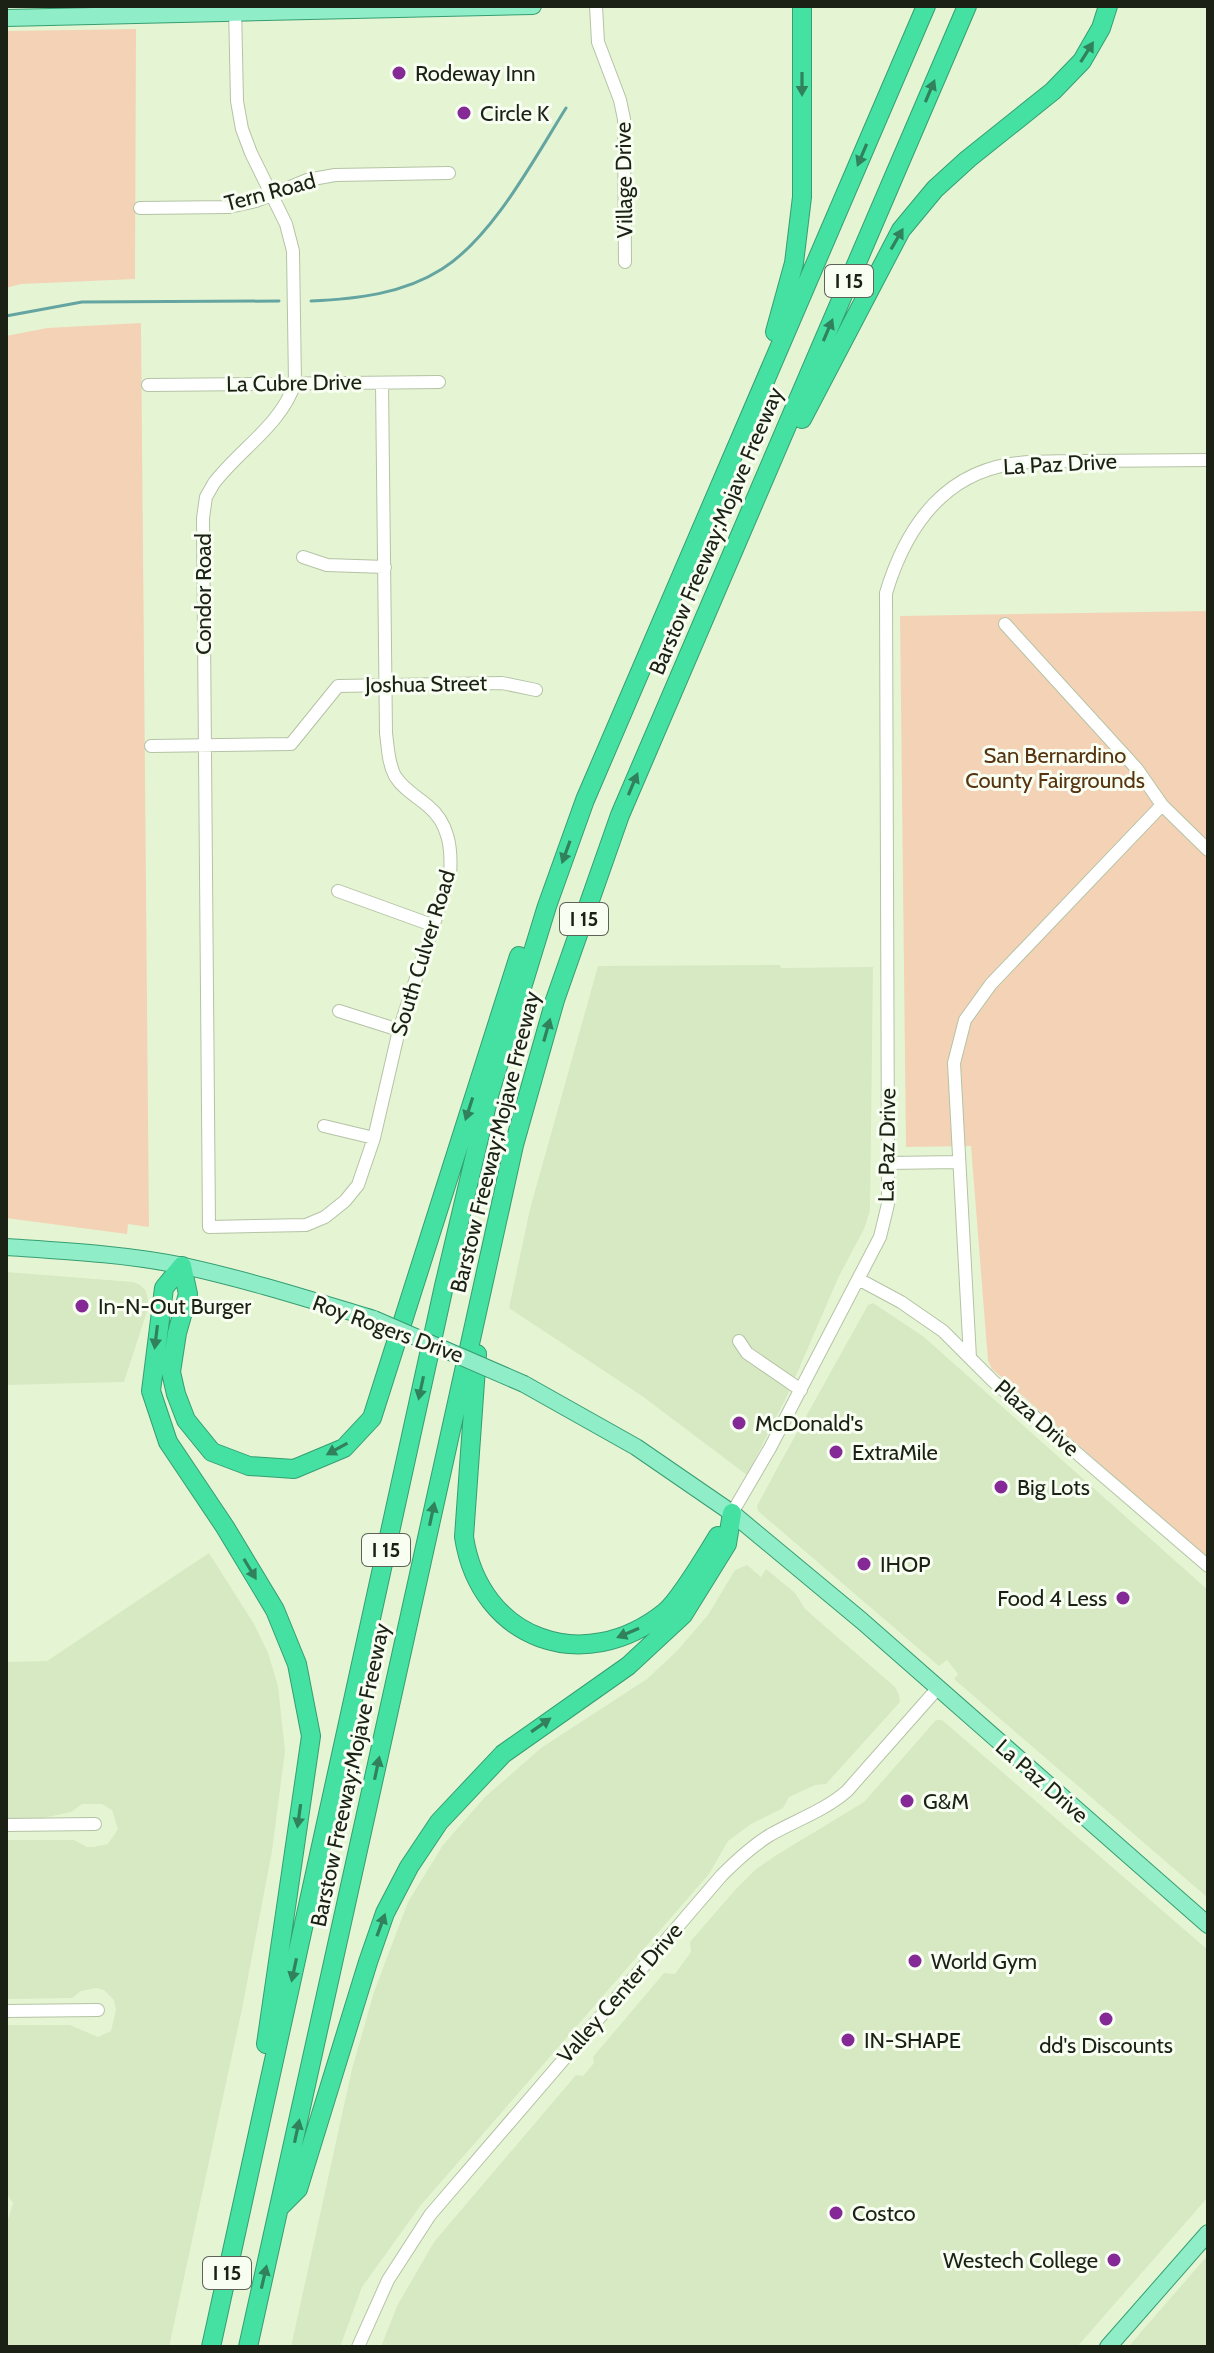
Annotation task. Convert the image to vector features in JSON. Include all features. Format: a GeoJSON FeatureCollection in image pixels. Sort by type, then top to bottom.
{"type":"FeatureCollection","features":[{"type":"Feature","properties":{"kind":"highway"},"geometry":{"type":"LineString","coordinates":[[759,393],[794,263],[799,230],[802,197],[802,6]]}},
{"type":"Feature","properties":{"kind":"highway","name":"Barstow Freeway;Mojave Freeway"},"geometry":{"type":"LineString","coordinates":[[211,2347],[444,1286],[490,1092],[547,906],[585,800],[926,6]]}},
{"type":"Feature","properties":{"kind":"highway","name":"Barstow Freeway;Mojave Freeway"},"geometry":{"type":"LineString","coordinates":[[248,2347],[514,1145],[555,1000],[620,815],[967,6]]}},
{"type":"Feature","properties":{"kind":"highway"},"geometry":{"type":"LineString","coordinates":[[731,556],[901,230],[935,189],[1053,91],[1082,61],[1101,28],[1108,6]]}},
{"type":"Feature","properties":{"kind":"highway"},"geometry":{"type":"LineString","coordinates":[[182,1266],[188,1294],[177,1333],[171,1372],[186,1420],[212,1452],[249,1466],[294,1469],[344,1448],[372,1418],[520,953],[547,906]]}},
{"type":"Feature","properties":{"kind":"highway"},"geometry":{"type":"LineString","coordinates":[[182,1266],[164,1288],[151,1391],[168,1442],[225,1527],[275,1610],[297,1664],[311,1736],[243,2198]]}},
{"type":"Feature","properties":{"kind":"highway"},"geometry":{"type":"LineString","coordinates":[[480,1295],[464,1537],[468,1563],[482,1592],[512,1622],[545,1640],[568,1645],[600,1643],[631,1633],[667,1610],[732,1513]]}},
{"type":"Feature","properties":{"kind":"highway"},"geometry":{"type":"LineString","coordinates":[[280,2207],[298,2189],[368,1962],[385,1913],[409,1867],[439,1822],[503,1754],[628,1666],[683,1615],[727,1544],[732,1513]]}},
{"type":"Feature","properties":{"kind":"main road"},"geometry":{"type":"LineString","coordinates":[[16,14],[533,6]]}},
{"type":"Feature","properties":{"kind":"main road","name":"Roy Rogers Drive"},"geometry":{"type":"LineString","coordinates":[[6,1247],[108,1254],[182,1266],[281,1290],[374,1319],[524,1384],[636,1447],[732,1513]]}},
{"type":"Feature","properties":{"kind":"main road","name":"La Paz Drive"},"geometry":{"type":"LineString","coordinates":[[732,1513],[862,1621],[1208,1925]]}},
{"type":"Feature","properties":{"kind":"main road"},"geometry":{"type":"LineString","coordinates":[[1108,2347],[1208,2233]]}},
{"type":"Feature","properties":{"kind":"street","name":"Village Drive"},"geometry":{"type":"LineString","coordinates":[[596,6],[598,42],[624,119],[625,262]]}},
{"type":"Feature","properties":{"kind":"street","name":"Condor Road"},"geometry":{"type":"LineString","coordinates":[[209,1227],[203,518],[206,497],[223,471],[280,414],[295,383],[293,251],[286,224],[242,129],[237,101],[235,9]]}},
{"type":"Feature","properties":{"kind":"street","name":"Tern Road"},"geometry":{"type":"LineString","coordinates":[[140,208],[229,207],[307,180],[335,175],[449,173]]}},
{"type":"Feature","properties":{"kind":"street","name":"La Cubre Drive"},"geometry":{"type":"LineString","coordinates":[[148,385],[439,382]]}},
{"type":"Feature","properties":{"kind":"street","name":"South Culver Road"},"geometry":{"type":"LineString","coordinates":[[209,1227],[306,1225],[325,1217],[345,1201],[358,1185],[374,1138],[399,1030],[450,875],[452,851],[437,815],[407,790],[390,765],[386,733],[382,383]]}},
{"type":"Feature","properties":{"kind":"street","name":"La Paz Drive"},"geometry":{"type":"LineString","coordinates":[[732,1513],[860,1280],[885,1221],[888,1163],[886,593],[896,559],[913,527],[932,504],[960,483],[989,469],[1033,462],[1208,460]]}},
{"type":"Feature","properties":{"kind":"street"},"geometry":{"type":"LineString","coordinates":[[303,557],[327,565],[385,567]]}},
{"type":"Feature","properties":{"kind":"street"},"geometry":{"type":"LineString","coordinates":[[1005,624],[1137,769],[1162,805],[1208,850]]}},
{"type":"Feature","properties":{"kind":"street","name":"Joshua Street"},"geometry":{"type":"LineString","coordinates":[[151,746],[291,744],[338,686],[502,683],[536,690]]}},
{"type":"Feature","properties":{"kind":"street"},"geometry":{"type":"LineString","coordinates":[[970,1358],[954,1063],[965,1020],[991,984],[1162,805]]}},
{"type":"Feature","properties":{"kind":"street"},"geometry":{"type":"LineString","coordinates":[[338,891],[432,925]]}},
{"type":"Feature","properties":{"kind":"street"},"geometry":{"type":"LineString","coordinates":[[339,1011],[399,1030]]}},
{"type":"Feature","properties":{"kind":"street"},"geometry":{"type":"LineString","coordinates":[[324,1126],[374,1138]]}},
{"type":"Feature","properties":{"kind":"street"},"geometry":{"type":"LineString","coordinates":[[888,1163],[959,1162]]}},
{"type":"Feature","properties":{"kind":"street","name":"Plaza Drive"},"geometry":{"type":"LineString","coordinates":[[860,1280],[928,1320],[1208,1566]]}},
{"type":"Feature","properties":{"kind":"street"},"geometry":{"type":"LineString","coordinates":[[739,1341],[747,1353],[801,1390]]}},
{"type":"Feature","properties":{"kind":"street","name":"Valley Center Drive"},"geometry":{"type":"LineString","coordinates":[[358,2347],[388,2280],[430,2215],[722,1875],[758,1843],[832,1803],[847,1791],[937,1689]]}},
{"type":"Feature","properties":{"kind":"street"},"geometry":{"type":"LineString","coordinates":[[6,1825],[95,1824]]}},
{"type":"Feature","properties":{"kind":"street"},"geometry":{"type":"LineString","coordinates":[[6,2011],[98,2010]]}},
{"type":"Feature","properties":{"kind":"shaded area"},"geometry":{"type":"Polygon","coordinates":[[[780,965],[781,968],[873,967],[870,1211],[788,1394],[747,1475],[642,1396],[509,1308],[530,1209],[598,966],[780,965]]]}},
{"type":"Feature","properties":{"kind":"shaded area"},"geometry":{"type":"Polygon","coordinates":[[[6,1272],[140,1285],[146,1291],[149,1305],[124,1382],[6,1385],[6,1272]]]}},
{"type":"Feature","properties":{"kind":"shaded area"},"geometry":{"type":"Polygon","coordinates":[[[873,1303],[924,1337],[1208,1590],[1208,1898],[954,1679],[958,1674],[947,1660],[939,1666],[758,1511],[757,1506],[779,1465],[868,1305],[873,1303]]]}},
{"type":"Feature","properties":{"kind":"shaded area"},"geometry":{"type":"Polygon","coordinates":[[[209,1553],[254,1624],[268,1653],[278,1686],[285,1751],[272,1851],[242,2009],[169,2347],[6,2347],[6,2226],[13,2203],[6,2193],[6,2025],[70,2025],[98,2037],[111,2031],[116,2010],[114,2000],[104,1990],[96,1988],[81,1991],[72,1998],[6,1999],[6,1840],[74,1840],[93,1847],[108,1844],[118,1829],[112,1810],[102,1804],[82,1804],[71,1812],[29,1821],[6,1822],[6,1662],[47,1661],[209,1553]]]}},
{"type":"Feature","properties":{"kind":"shaded area"},"geometry":{"type":"Polygon","coordinates":[[[747,1565],[761,1577],[766,1569],[795,1593],[805,1609],[895,1687],[900,1702],[826,1784],[815,1785],[789,1797],[783,1808],[751,1824],[728,1841],[709,1874],[421,2205],[362,2287],[340,2347],[291,2347],[352,2069],[374,1992],[408,1902],[443,1845],[485,1797],[541,1748],[647,1679],[708,1615],[735,1570],[747,1565]]]}},
{"type":"Feature","properties":{"kind":"shaded area"},"geometry":{"type":"Polygon","coordinates":[[[936,1720],[942,1720],[1208,1950],[1208,2197],[1077,2347],[381,2347],[397,2306],[434,2242],[576,2075],[583,2076],[594,2063],[593,2057],[664,1973],[675,1974],[691,1952],[690,1942],[735,1890],[775,1856],[864,1802],[936,1720]]]}},
{"type":"Feature","properties":{"kind":"shaded area"},"geometry":{"type":"Polygon","coordinates":[[[1208,2255],[1208,2347],[1128,2347],[1208,2255]]]}},
{"type":"Feature","properties":{"kind":"green space"},"geometry":{"type":"Polygon","coordinates":[[[136,29],[135,279],[21,284],[6,288],[6,31],[136,29]]]}},
{"type":"Feature","properties":{"kind":"green space"},"geometry":{"type":"Polygon","coordinates":[[[141,323],[149,1227],[128,1224],[127,1234],[6,1218],[6,336],[47,328],[141,323]]]}},
{"type":"Feature","properties":{"kind":"green space","name":"San Bernardino County Fairgrounds"},"geometry":{"type":"Polygon","coordinates":[[[1208,611],[1208,1559],[992,1369],[988,1361],[971,1146],[906,1147],[900,616],[1208,611]]]}},
{"type":"Feature","properties":{"kind":"waterway"},"geometry":{"type":"LineString","coordinates":[[311,301],[362,297],[395,290],[427,277],[461,255],[511,196],[566,108]]}},
{"type":"Feature","properties":{"kind":"waterway"},"geometry":{"type":"LineString","coordinates":[[6,316],[82,302],[279,301]]}},
{"type":"Feature","properties":{"kind":"place","name":"Rodeway Inn"},"geometry":{"type":"Point","coordinates":[399,73]}},
{"type":"Feature","properties":{"kind":"place","name":"Circle K"},"geometry":{"type":"Point","coordinates":[464,113]}},
{"type":"Feature","properties":{"kind":"place","name":"In-N-Out Burger"},"geometry":{"type":"Point","coordinates":[82,1306]}},
{"type":"Feature","properties":{"kind":"place","name":"McDonald's"},"geometry":{"type":"Point","coordinates":[739,1423]}},
{"type":"Feature","properties":{"kind":"place","name":"ExtraMile"},"geometry":{"type":"Point","coordinates":[836,1452]}},
{"type":"Feature","properties":{"kind":"place","name":"Big Lots"},"geometry":{"type":"Point","coordinates":[1001,1487]}},
{"type":"Feature","properties":{"kind":"place","name":"IHOP"},"geometry":{"type":"Point","coordinates":[864,1564]}},
{"type":"Feature","properties":{"kind":"place","name":"Food 4 Less"},"geometry":{"type":"Point","coordinates":[1123,1598]}},
{"type":"Feature","properties":{"kind":"place","name":"G&M"},"geometry":{"type":"Point","coordinates":[907,1801]}},
{"type":"Feature","properties":{"kind":"place","name":"World Gym"},"geometry":{"type":"Point","coordinates":[915,1961]}},
{"type":"Feature","properties":{"kind":"place","name":"dd's Discounts"},"geometry":{"type":"Point","coordinates":[1106,2019]}},
{"type":"Feature","properties":{"kind":"place","name":"IN-SHAPE"},"geometry":{"type":"Point","coordinates":[848,2040]}},
{"type":"Feature","properties":{"kind":"place","name":"Costco"},"geometry":{"type":"Point","coordinates":[836,2213]}},
{"type":"Feature","properties":{"kind":"place","name":"Westech College"},"geometry":{"type":"Point","coordinates":[1114,2260]}}]}
